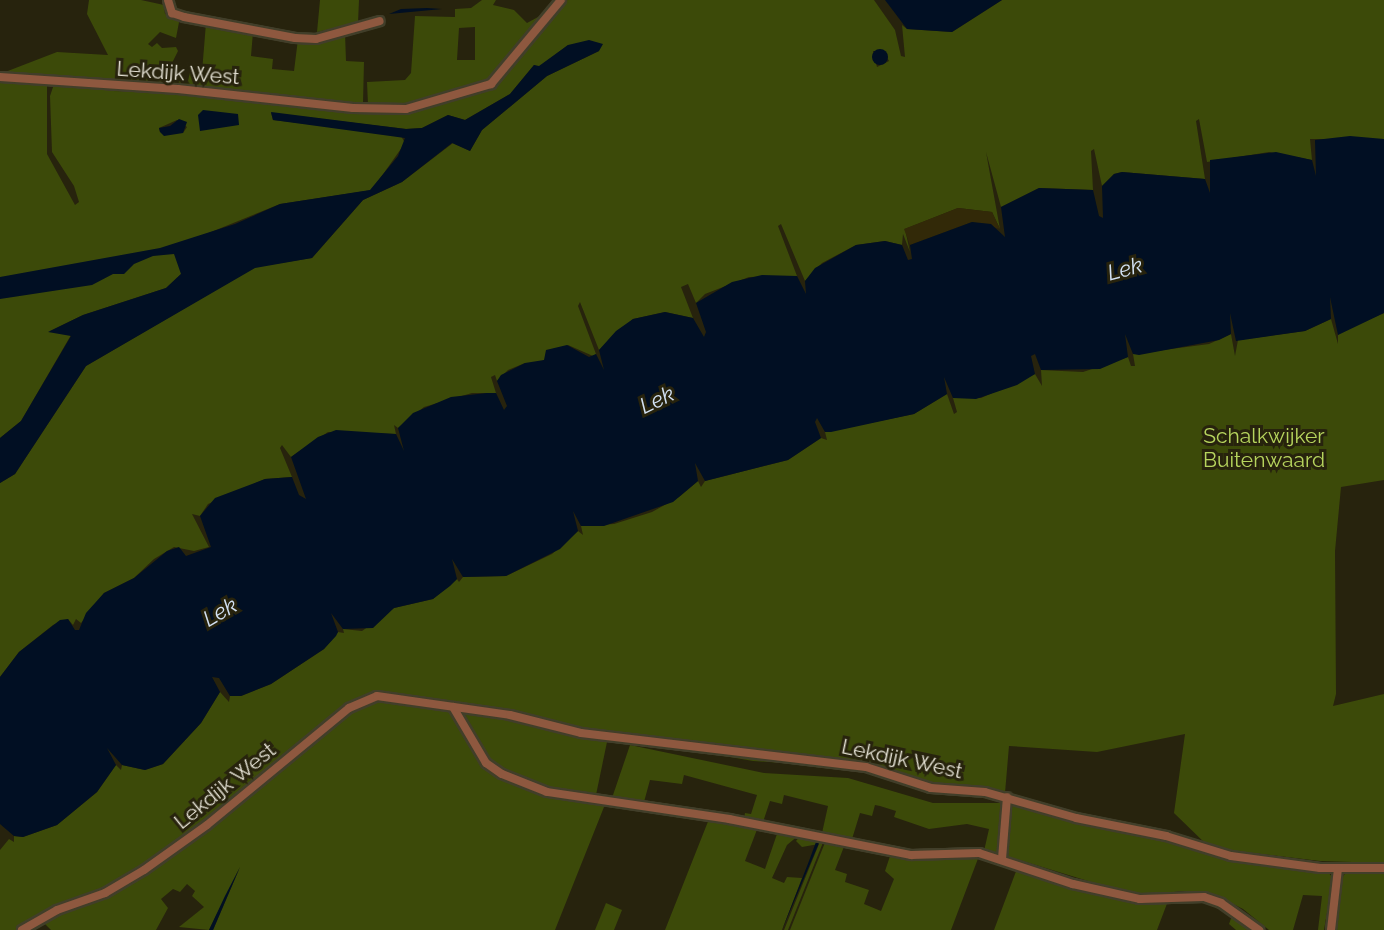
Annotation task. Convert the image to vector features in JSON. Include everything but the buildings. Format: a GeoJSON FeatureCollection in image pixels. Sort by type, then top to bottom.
{"type":"FeatureCollection","features":[{"type":"Feature","properties":{"kind":"street"},"geometry":{"type":"LineString","coordinates":[[168,0],[172,13],[184,17],[295,38],[316,39],[380,21]]}},
{"type":"Feature","properties":{"kind":"street","name":"Lekdijk West"},"geometry":{"type":"LineString","coordinates":[[0,77],[178,89],[353,108],[406,109],[491,84],[507,69],[561,0]]}},
{"type":"Feature","properties":{"kind":"street","name":"Lekdijk West"},"geometry":{"type":"LineString","coordinates":[[22,930],[57,910],[105,893],[144,870],[207,825],[360,701],[391,697],[510,715],[581,733],[637,738],[780,760],[866,766],[931,788],[1006,797],[1076,818],[1166,836],[1211,852],[1338,869],[1384,868]]}},
{"type":"Feature","properties":{"kind":"street"},"geometry":{"type":"LineString","coordinates":[[453,707],[494,770],[548,792],[729,819],[911,855],[945,852],[1002,859],[1073,884],[1124,896],[1157,899],[1204,897],[1221,903],[1259,930]]}},
{"type":"Feature","properties":{"kind":"street"},"geometry":{"type":"LineString","coordinates":[[1002,859],[1006,797]]}},
{"type":"Feature","properties":{"kind":"street"},"geometry":{"type":"LineString","coordinates":[[1330,930],[1338,869]]}},
{"type":"Feature","properties":{"kind":"green space"},"geometry":{"type":"Polygon","coordinates":[[[89,0],[141,0],[164,5],[165,14],[180,17],[176,38],[160,32],[148,44],[152,47],[157,43],[162,48],[176,47],[178,51],[172,63],[146,70],[149,76],[188,81],[190,72],[202,72],[206,23],[253,32],[251,56],[273,59],[272,69],[294,71],[298,39],[345,33],[346,61],[364,62],[363,103],[359,106],[36,74],[0,74],[57,52],[108,55],[87,14],[89,0]]]}},
{"type":"Feature","properties":{"kind":"green space"},"geometry":{"type":"Polygon","coordinates":[[[320,0],[359,0],[358,23],[317,32],[320,0]]]}},
{"type":"Feature","properties":{"kind":"green space"},"geometry":{"type":"Polygon","coordinates":[[[482,0],[496,0],[493,5],[514,10],[527,23],[549,11],[492,79],[483,84],[411,105],[368,105],[367,82],[405,80],[411,73],[415,16],[455,17],[455,9],[471,8],[482,0]],[[475,27],[459,28],[457,60],[475,60],[475,27]]]}},
{"type":"Feature","properties":{"kind":"green space"},"geometry":{"type":"Polygon","coordinates":[[[564,0],[874,0],[895,30],[901,56],[905,57],[902,25],[907,29],[952,32],[1002,0],[1384,0],[1384,139],[1310,139],[1312,160],[1269,152],[1207,162],[1199,119],[1196,121],[1205,179],[1122,172],[1114,174],[1102,186],[1094,149],[1091,151],[1093,190],[1039,188],[1001,207],[986,152],[1000,229],[992,212],[958,208],[905,229],[910,252],[903,234],[902,245],[885,241],[856,245],[822,263],[805,281],[781,224],[778,226],[797,276],[749,277],[705,294],[696,303],[688,284],[681,287],[693,318],[665,312],[633,319],[599,350],[580,302],[578,306],[596,354],[593,356],[568,345],[539,363],[525,363],[508,370],[497,381],[495,375],[491,377],[496,393],[472,393],[424,407],[398,428],[394,425],[396,434],[328,432],[291,457],[282,445],[280,448],[292,477],[265,479],[208,504],[200,516],[192,514],[209,547],[194,551],[174,547],[154,559],[134,578],[104,593],[81,623],[76,619],[73,625],[68,619],[53,625],[19,652],[0,677],[0,483],[15,474],[86,366],[255,267],[312,258],[363,200],[402,182],[453,143],[470,151],[482,130],[547,76],[599,51],[568,45],[539,67],[534,65],[510,94],[465,120],[448,115],[422,128],[406,129],[271,113],[273,120],[401,136],[405,143],[372,190],[280,204],[189,241],[181,274],[166,288],[83,315],[50,331],[71,335],[21,421],[0,438],[0,78],[37,78],[47,84],[47,154],[75,205],[79,202],[74,186],[52,152],[50,96],[55,81],[112,91],[178,92],[406,112],[498,81],[564,0]],[[873,51],[877,67],[889,61],[884,52],[873,51]],[[177,120],[159,128],[160,132],[183,133],[187,127],[177,120]]]}},
{"type":"Feature","properties":{"kind":"green space","name":"Schalkwijker Buitenwaard"},"geometry":{"type":"Polygon","coordinates":[[[1384,313],[1384,480],[1341,487],[1335,551],[1336,694],[1333,706],[1384,694],[1384,863],[1320,861],[1210,848],[1174,813],[1185,734],[1097,752],[1009,746],[1005,793],[958,795],[927,791],[854,768],[753,761],[563,728],[512,711],[372,693],[353,701],[205,822],[118,883],[19,930],[0,930],[0,850],[9,839],[14,842],[14,836],[23,837],[57,825],[97,792],[116,765],[121,770],[122,765],[145,770],[163,764],[201,723],[220,692],[229,702],[230,696],[241,696],[271,684],[324,649],[338,632],[344,633],[343,629],[362,631],[394,608],[433,599],[457,579],[459,582],[463,577],[506,576],[552,554],[578,531],[583,535],[581,526],[614,524],[652,512],[679,497],[698,481],[701,487],[705,481],[788,460],[821,438],[827,440],[825,432],[914,414],[947,394],[954,414],[957,412],[953,398],[981,398],[1035,374],[1042,386],[1041,370],[1083,372],[1128,357],[1131,366],[1135,366],[1133,354],[1209,344],[1231,334],[1235,356],[1238,340],[1305,331],[1331,319],[1338,344],[1338,335],[1344,330],[1384,313]]]}},
{"type":"Feature","properties":{"kind":"green space"},"geometry":{"type":"Polygon","coordinates":[[[371,699],[452,710],[487,765],[512,780],[606,802],[555,930],[213,930],[240,867],[209,930],[179,927],[204,907],[192,896],[195,891],[187,884],[180,892],[173,889],[161,899],[168,908],[156,930],[51,930],[45,924],[44,920],[95,901],[154,867],[350,711],[371,699]]]}},
{"type":"Feature","properties":{"kind":"green space"},"geometry":{"type":"Polygon","coordinates":[[[463,711],[607,742],[596,795],[552,788],[502,770],[492,763],[463,711]]]}},
{"type":"Feature","properties":{"kind":"green space"},"geometry":{"type":"Polygon","coordinates":[[[630,745],[764,773],[848,778],[933,803],[1005,803],[1000,854],[984,851],[989,829],[967,824],[929,829],[894,817],[896,811],[875,805],[872,816],[860,813],[852,839],[822,833],[828,806],[784,795],[782,804],[770,801],[763,822],[744,818],[745,813],[751,814],[757,795],[684,775],[682,784],[650,780],[644,802],[612,798],[630,745]]]}},
{"type":"Feature","properties":{"kind":"green space"},"geometry":{"type":"Polygon","coordinates":[[[1010,803],[1154,836],[1221,859],[1328,872],[1333,878],[1324,930],[1318,930],[1322,896],[1303,895],[1293,930],[1269,930],[1243,909],[1217,896],[1182,891],[1150,895],[1124,892],[1006,856],[1010,803]]]}},
{"type":"Feature","properties":{"kind":"green space"},"geometry":{"type":"Polygon","coordinates":[[[709,819],[758,827],[745,861],[765,869],[778,831],[799,835],[787,845],[772,878],[784,883],[787,877],[802,878],[782,930],[665,930],[709,819]]]}},
{"type":"Feature","properties":{"kind":"green space"},"geometry":{"type":"Polygon","coordinates":[[[800,836],[824,840],[788,930],[784,930],[819,844],[802,847],[796,841],[800,836]]]}},
{"type":"Feature","properties":{"kind":"green space"},"geometry":{"type":"Polygon","coordinates":[[[826,840],[845,844],[835,870],[847,874],[845,882],[869,890],[864,904],[881,911],[894,879],[885,871],[891,853],[979,856],[951,930],[790,930],[826,840]]]}},
{"type":"Feature","properties":{"kind":"green space"},"geometry":{"type":"Polygon","coordinates":[[[1018,866],[1073,885],[1168,901],[1157,930],[994,930],[1018,866]]]}},
{"type":"Feature","properties":{"kind":"green space"},"geometry":{"type":"Polygon","coordinates":[[[1346,872],[1384,872],[1384,930],[1332,930],[1340,881],[1346,872]]]}},
{"type":"Feature","properties":{"kind":"green space"},"geometry":{"type":"Polygon","coordinates":[[[606,903],[622,910],[614,930],[595,930],[606,903]]]}},
{"type":"Feature","properties":{"kind":"green space"},"geometry":{"type":"Polygon","coordinates":[[[1233,913],[1257,930],[1236,930],[1229,924],[1233,913]]]}},
{"type":"Feature","properties":{"kind":"sand"},"geometry":{"type":"Polygon","coordinates":[[[958,208],[992,212],[1000,229],[972,222],[910,245],[904,229],[958,208]]]}},
{"type":"Feature","properties":{"kind":"water"},"geometry":{"type":"Polygon","coordinates":[[[885,0],[1002,0],[952,32],[907,29],[885,0]]]}},
{"type":"Feature","properties":{"kind":"water"},"geometry":{"type":"Polygon","coordinates":[[[427,8],[442,9],[389,14],[401,9],[427,8]]]}},
{"type":"Feature","properties":{"kind":"water"},"geometry":{"type":"Polygon","coordinates":[[[589,40],[603,44],[599,51],[547,76],[482,130],[470,151],[452,143],[402,182],[363,200],[312,258],[255,268],[86,366],[15,474],[0,483],[0,438],[21,421],[71,336],[48,332],[83,315],[166,288],[181,274],[174,254],[153,256],[134,264],[124,274],[113,274],[92,285],[0,299],[0,277],[160,248],[235,224],[280,204],[370,190],[398,156],[405,138],[273,120],[271,112],[406,129],[422,128],[448,115],[465,120],[510,94],[534,65],[539,66],[568,45],[589,40]]]}},
{"type":"Feature","properties":{"kind":"water"},"geometry":{"type":"Polygon","coordinates":[[[880,49],[886,51],[888,57],[886,63],[880,65],[874,63],[872,57],[874,51],[880,49]]]}},
{"type":"Feature","properties":{"kind":"water"},"geometry":{"type":"Polygon","coordinates":[[[203,110],[238,114],[239,125],[200,131],[198,115],[203,110]]]}},
{"type":"Feature","properties":{"kind":"water"},"geometry":{"type":"Polygon","coordinates":[[[179,119],[187,122],[183,133],[164,136],[160,132],[159,128],[170,126],[179,119]]]}},
{"type":"Feature","properties":{"kind":"water","name":"Lek"},"geometry":{"type":"Polygon","coordinates":[[[1350,136],[1384,139],[1384,313],[1338,335],[1330,297],[1331,319],[1305,331],[1236,341],[1230,313],[1231,334],[1219,340],[1139,355],[1133,354],[1125,334],[1128,357],[1100,369],[1041,370],[1035,354],[1031,356],[1035,374],[1017,385],[976,399],[953,398],[944,377],[947,394],[914,414],[831,432],[825,432],[817,418],[815,422],[821,438],[788,460],[705,481],[695,463],[698,481],[673,502],[604,526],[581,526],[573,511],[578,531],[560,549],[506,576],[463,577],[452,559],[457,579],[450,586],[433,599],[394,608],[373,628],[343,629],[331,613],[338,632],[336,636],[324,649],[271,684],[241,696],[230,696],[219,678],[212,677],[220,692],[201,723],[163,764],[145,770],[122,765],[107,748],[116,765],[97,792],[57,825],[23,837],[14,836],[0,824],[0,677],[19,652],[60,620],[68,619],[75,630],[79,630],[86,613],[104,593],[134,578],[167,551],[179,547],[186,556],[211,547],[200,516],[215,498],[265,479],[292,477],[299,495],[306,499],[291,457],[318,437],[336,430],[396,434],[404,451],[398,428],[413,413],[451,397],[487,393],[496,393],[504,410],[507,406],[497,381],[501,375],[525,363],[544,360],[546,350],[567,345],[589,357],[596,354],[604,370],[599,350],[616,331],[633,319],[665,312],[693,318],[704,337],[706,332],[696,303],[732,282],[762,275],[797,276],[806,294],[805,281],[815,268],[856,245],[885,241],[902,245],[908,260],[912,259],[910,245],[972,222],[991,224],[1005,237],[1001,207],[1039,188],[1093,190],[1099,216],[1103,218],[1102,186],[1114,174],[1122,172],[1205,179],[1210,193],[1210,160],[1276,152],[1312,160],[1316,176],[1315,140],[1350,136]]]}},
{"type":"Feature","properties":{"kind":"water"},"geometry":{"type":"Polygon","coordinates":[[[816,842],[819,843],[782,930],[809,861],[816,842]]]}},
{"type":"Feature","properties":{"kind":"water"},"geometry":{"type":"Polygon","coordinates":[[[240,867],[213,930],[209,930],[225,896],[240,867]]]}}]}
